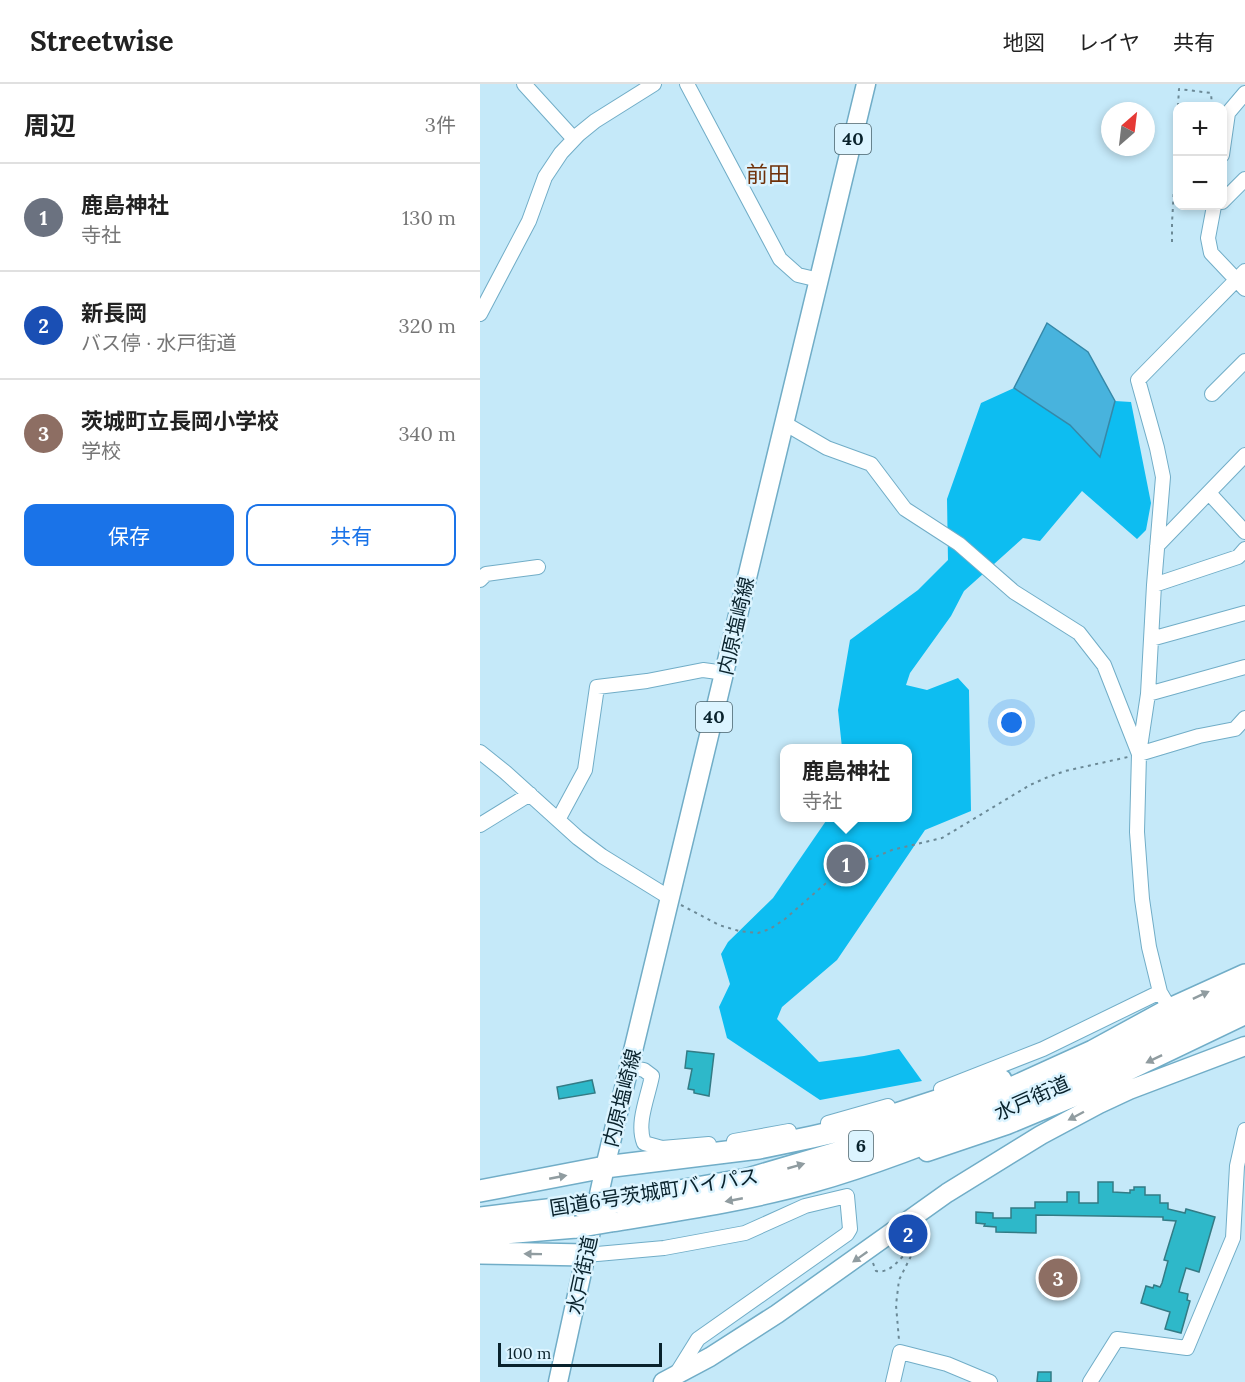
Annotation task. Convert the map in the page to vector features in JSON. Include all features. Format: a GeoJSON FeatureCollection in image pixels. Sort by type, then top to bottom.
{"type":"FeatureCollection","features":[{"type":"Feature","properties":{"kind":"highway","name":"6"},"geometry":{"type":"LineString","coordinates":[[1093,1051],[1165,1000],[1245,975]]}},
{"type":"Feature","properties":{"kind":"highway","name":"水戸街道"},"geometry":{"type":"LineString","coordinates":[[812,1182],[992,1116],[1091,1072],[1245,995]]}},
{"type":"Feature","properties":{"kind":"highway","name":"国道6号茨城町バイパス"},"geometry":{"type":"LineString","coordinates":[[483,1250],[576,1227],[613,1212],[798,1166],[959,1112],[1093,1051]]}},
{"type":"Feature","properties":{"kind":"highway"},"geometry":{"type":"LineString","coordinates":[[480,1191],[605,1167],[759,1148],[860,1126],[1093,1051]]}},
{"type":"Feature","properties":{"kind":"highway","name":"国道6号茨城町バイパス"},"geometry":{"type":"LineString","coordinates":[[480,1218],[581,1206],[613,1212],[740,1199],[812,1182]]}},
{"type":"Feature","properties":{"kind":"highway"},"geometry":{"type":"LineString","coordinates":[[483,1250],[586,1255]]}},
{"type":"Feature","properties":{"kind":"main road","name":"内原塩崎線"},"geometry":{"type":"LineString","coordinates":[[605,1167],[866,84]]}},
{"type":"Feature","properties":{"kind":"main road"},"geometry":{"type":"LineString","coordinates":[[812,1182],[912,1157],[1007,1125],[1072,1098],[1245,1015]]}},
{"type":"Feature","properties":{"kind":"main road"},"geometry":{"type":"LineString","coordinates":[[669,1379],[710,1357],[777,1314],[947,1194],[1003,1158],[1062,1123],[1129,1090],[1245,1024]]}},
{"type":"Feature","properties":{"kind":"main road"},"geometry":{"type":"LineString","coordinates":[[1129,1090],[1245,1046]]}},
{"type":"Feature","properties":{"kind":"main road","name":"水戸街道"},"geometry":{"type":"LineString","coordinates":[[558,1382],[605,1167]]}},
{"type":"Feature","properties":{"kind":"street"},"geometry":{"type":"LineString","coordinates":[[524,84],[574,139]]}},
{"type":"Feature","properties":{"kind":"street"},"geometry":{"type":"LineString","coordinates":[[480,314],[530,221],[545,177],[561,153],[595,122],[654,84]]}},
{"type":"Feature","properties":{"kind":"street"},"geometry":{"type":"LineString","coordinates":[[687,84],[780,259],[798,275],[819,280]]}},
{"type":"Feature","properties":{"kind":"street"},"geometry":{"type":"LineString","coordinates":[[1227,120],[1228,113],[1245,93]]}},
{"type":"Feature","properties":{"kind":"street"},"geometry":{"type":"LineString","coordinates":[[1227,196],[1245,179]]}},
{"type":"Feature","properties":{"kind":"street"},"geometry":{"type":"LineString","coordinates":[[629,1067],[644,1070],[652,1076],[642,1124],[641,1135],[644,1143],[662,1148],[747,1139],[845,1119],[947,1087],[1165,1000],[1149,947],[1137,832],[1139,754],[1148,694],[1163,477],[1138,380],[1242,280],[1211,253],[1208,238],[1216,210]]}},
{"type":"Feature","properties":{"kind":"street"},"geometry":{"type":"LineString","coordinates":[[1212,394],[1245,361]]}},
{"type":"Feature","properties":{"kind":"street"},"geometry":{"type":"LineString","coordinates":[[784,423],[827,448],[871,464],[905,509],[959,544],[1014,592],[1079,633],[1104,665],[1139,754]]}},
{"type":"Feature","properties":{"kind":"street"},"geometry":{"type":"LineString","coordinates":[[1157,546],[1245,455]]}},
{"type":"Feature","properties":{"kind":"street"},"geometry":{"type":"LineString","coordinates":[[1209,493],[1245,532]]}},
{"type":"Feature","properties":{"kind":"street"},"geometry":{"type":"LineString","coordinates":[[1154,585],[1238,557],[1245,549]]}},
{"type":"Feature","properties":{"kind":"street"},"geometry":{"type":"LineString","coordinates":[[480,580],[486,574],[538,567]]}},
{"type":"Feature","properties":{"kind":"street"},"geometry":{"type":"LineString","coordinates":[[1151,639],[1245,613]]}},
{"type":"Feature","properties":{"kind":"street"},"geometry":{"type":"LineString","coordinates":[[1148,694],[1245,667]]}},
{"type":"Feature","properties":{"kind":"street"},"geometry":{"type":"LineString","coordinates":[[558,820],[585,770],[597,687],[647,681],[704,670],[725,673]]}},
{"type":"Feature","properties":{"kind":"street"},"geometry":{"type":"LineString","coordinates":[[1139,754],[1199,736],[1235,729],[1245,718]]}},
{"type":"Feature","properties":{"kind":"street"},"geometry":{"type":"LineString","coordinates":[[480,752],[578,838],[602,856],[670,898]]}},
{"type":"Feature","properties":{"kind":"street"},"geometry":{"type":"LineString","coordinates":[[480,825],[530,794]]}},
{"type":"Feature","properties":{"kind":"street"},"geometry":{"type":"LineString","coordinates":[[1090,1382],[1117,1339],[1187,1348],[1233,1238],[1237,1166],[1245,1130]]}},
{"type":"Feature","properties":{"kind":"street"},"geometry":{"type":"LineString","coordinates":[[480,1180],[523,1184]]}},
{"type":"Feature","properties":{"kind":"street"},"geometry":{"type":"LineString","coordinates":[[586,1255],[664,1248],[745,1233],[805,1206],[847,1196],[850,1229],[847,1234],[698,1339],[669,1379]]}},
{"type":"Feature","properties":{"kind":"street"},"geometry":{"type":"LineString","coordinates":[[893,1382],[900,1352],[947,1364],[990,1382]]}},
{"type":"Feature","properties":{"kind":"path"},"geometry":{"type":"LineString","coordinates":[[1178,102],[1179,89],[1211,93],[1212,102]]}},
{"type":"Feature","properties":{"kind":"path"},"geometry":{"type":"LineString","coordinates":[[1173,242],[1176,156]]}},
{"type":"Feature","properties":{"kind":"path"},"geometry":{"type":"LineString","coordinates":[[670,898],[719,925],[749,933],[764,931],[779,924],[825,884],[851,867],[891,850],[942,838],[1030,785],[1048,777],[1139,754]]}},
{"type":"Feature","properties":{"kind":"path"},"geometry":{"type":"LineString","coordinates":[[872,1261],[876,1271],[882,1272],[892,1267],[910,1249],[913,1252],[899,1280],[896,1305],[900,1352]]}},
{"type":"Feature","properties":{"kind":"shaded area"},"geometry":{"type":"Polygon","coordinates":[[[1047,323],[1088,352],[1115,401],[1100,457],[1070,425],[1014,388],[1047,323]]]}},
{"type":"Feature","properties":{"kind":"shaded area"},"geometry":{"type":"Polygon","coordinates":[[[1014,388],[1070,425],[1100,457],[1115,401],[1131,402],[1151,503],[1146,530],[1137,539],[1082,491],[1040,541],[1023,538],[964,591],[951,616],[910,673],[906,685],[927,690],[958,678],[969,690],[971,811],[925,830],[837,960],[782,1007],[777,1019],[819,1062],[899,1049],[922,1081],[820,1100],[727,1038],[719,1007],[730,984],[721,954],[728,942],[773,898],[825,822],[912,822],[912,744],[842,744],[838,710],[850,640],[918,590],[948,560],[947,499],[981,403],[1014,388]]]}},
{"type":"Feature","properties":{"kind":"building"},"geometry":{"type":"Polygon","coordinates":[[[687,1051],[714,1054],[709,1096],[694,1093],[694,1090],[688,1089],[692,1069],[685,1068],[687,1051]]]}},
{"type":"Feature","properties":{"kind":"building"},"geometry":{"type":"Polygon","coordinates":[[[592,1080],[595,1093],[559,1099],[557,1087],[592,1080]]]}},
{"type":"Feature","properties":{"kind":"building"},"geometry":{"type":"Polygon","coordinates":[[[1098,1182],[1113,1182],[1113,1192],[1130,1193],[1134,1187],[1145,1187],[1145,1195],[1160,1195],[1160,1203],[1168,1203],[1168,1209],[1185,1213],[1186,1209],[1215,1217],[1199,1272],[1186,1268],[1180,1288],[1179,1292],[1188,1294],[1187,1300],[1190,1301],[1181,1333],[1165,1329],[1170,1312],[1141,1303],[1146,1286],[1160,1287],[1162,1283],[1168,1261],[1164,1260],[1176,1221],[1163,1220],[1163,1217],[1036,1215],[1036,1233],[996,1232],[996,1227],[976,1223],[976,1212],[993,1213],[993,1218],[1011,1218],[1011,1208],[1035,1208],[1035,1202],[1067,1202],[1067,1192],[1079,1192],[1079,1203],[1098,1203],[1098,1182]]]}},
{"type":"Feature","properties":{"kind":"building"},"geometry":{"type":"Polygon","coordinates":[[[1038,1372],[1051,1372],[1051,1382],[1037,1382],[1038,1372]]]}},
{"type":"Feature","properties":{"kind":"place","name":"鹿島神社"},"geometry":{"type":"Point","coordinates":[846,864]}},
{"type":"Feature","properties":{"kind":"place","name":"新長岡"},"geometry":{"type":"Point","coordinates":[908,1234]}},
{"type":"Feature","properties":{"kind":"place","name":"茨城町立長岡小学校"},"geometry":{"type":"Point","coordinates":[1058,1278]}},
{"type":"Feature","properties":{"kind":"district","name":"前田"},"geometry":{"type":"Point","coordinates":[768,174]}}]}
